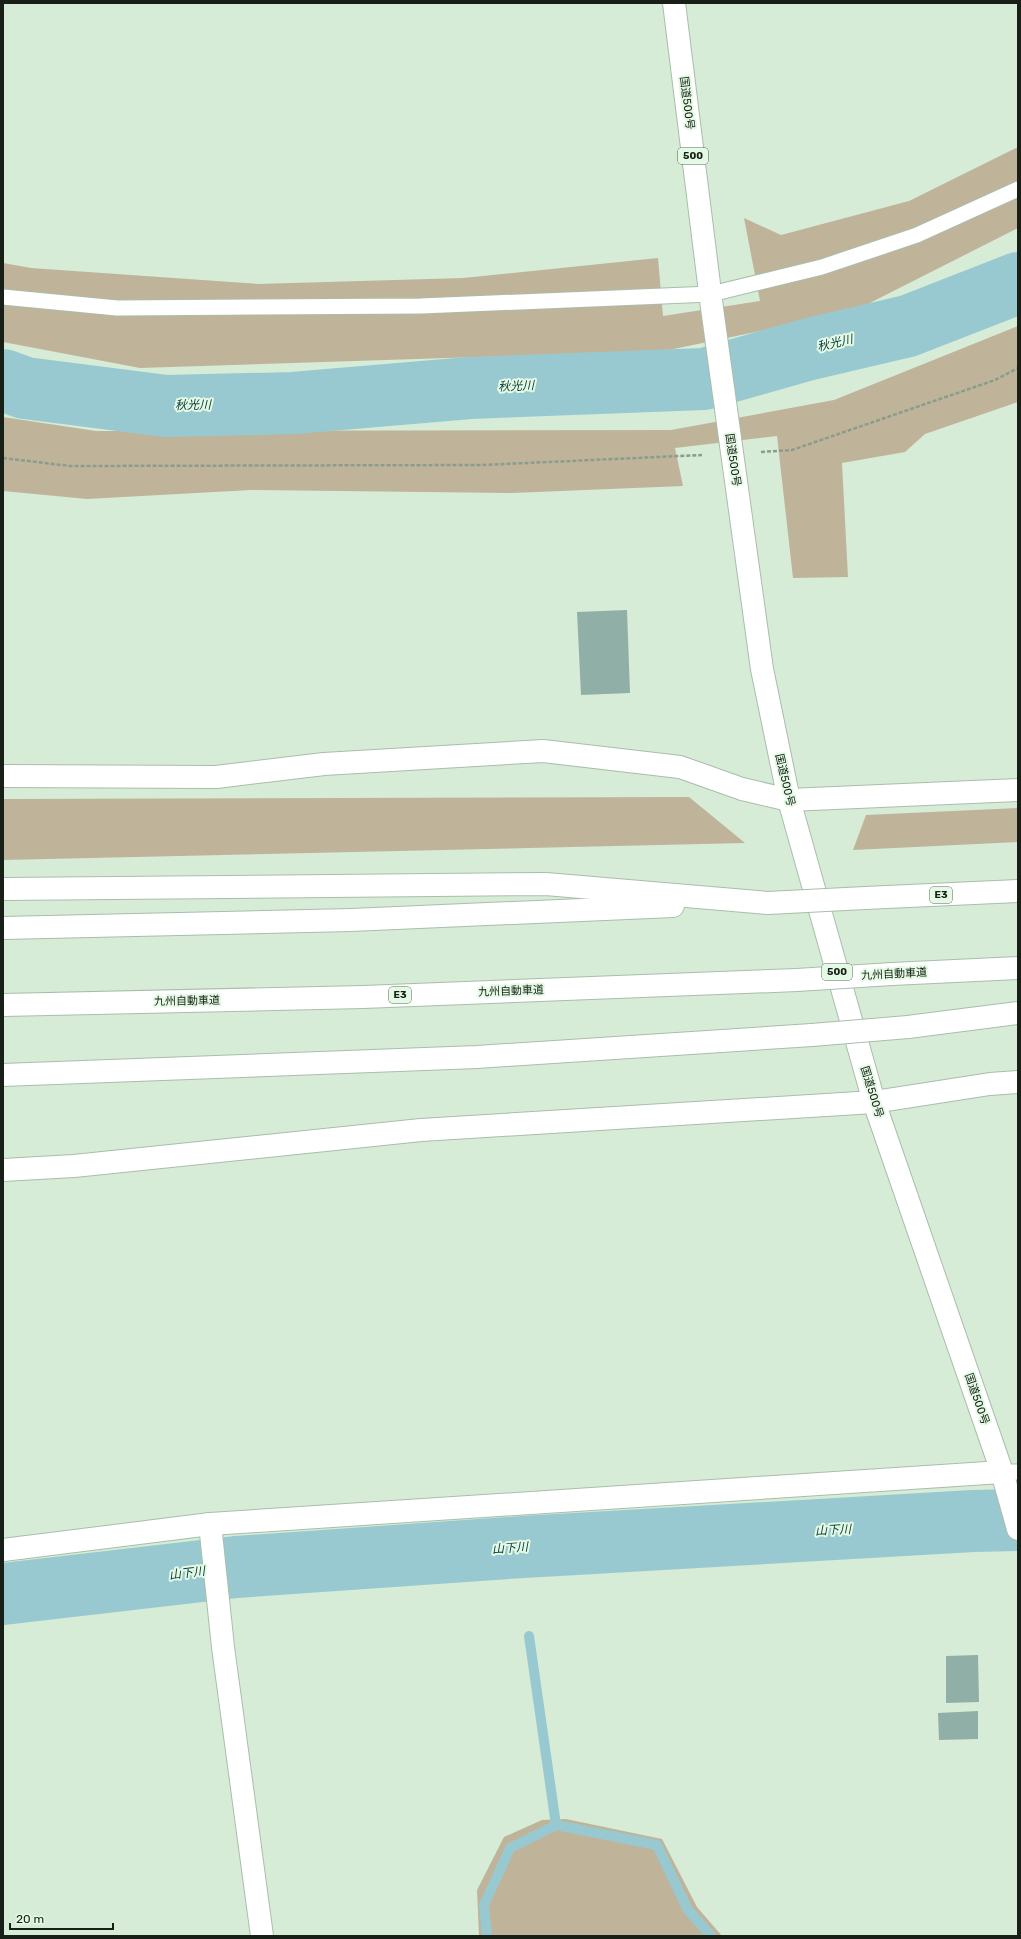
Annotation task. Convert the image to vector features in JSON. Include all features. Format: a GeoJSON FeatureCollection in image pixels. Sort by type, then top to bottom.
{"type":"FeatureCollection","features":[{"type":"Feature","properties":{"kind":"main road","name":"国道500号"},"geometry":{"type":"LineString","coordinates":[[674,3],[711,301],[762,669],[789,800],[874,1102],[1008,1477],[1018,1529]]}},
{"type":"Feature","properties":{"kind":"main road"},"geometry":{"type":"LineString","coordinates":[[3,776],[216,777],[324,764],[543,751],[680,767],[742,789],[789,800],[1018,790]]}},
{"type":"Feature","properties":{"kind":"main road"},"geometry":{"type":"LineString","coordinates":[[3,889],[546,884],[768,902]]}},
{"type":"Feature","properties":{"kind":"main road","name":"E3"},"geometry":{"type":"LineString","coordinates":[[3,928],[351,920],[1018,891]]}},
{"type":"Feature","properties":{"kind":"main road","name":"九州自動車道"},"geometry":{"type":"LineString","coordinates":[[3,1006],[363,997],[797,980],[1018,968]]}},
{"type":"Feature","properties":{"kind":"main road"},"geometry":{"type":"LineString","coordinates":[[3,1075],[477,1057],[812,1035],[908,1027],[1018,1013]]}},
{"type":"Feature","properties":{"kind":"main road"},"geometry":{"type":"LineString","coordinates":[[3,1170],[74,1166],[421,1130],[874,1102],[990,1084],[1018,1082]]}},
{"type":"Feature","properties":{"kind":"main road"},"geometry":{"type":"LineString","coordinates":[[3,1550],[210,1529],[1008,1477]]}},
{"type":"Feature","properties":{"kind":"main road"},"geometry":{"type":"LineString","coordinates":[[210,1529],[221,1630],[262,1936]]}},
{"type":"Feature","properties":{"kind":"lane"},"geometry":{"type":"LineString","coordinates":[[3,298],[125,308],[422,306],[711,301],[910,238],[1018,189]]}},
{"type":"Feature","properties":{"kind":"path"},"geometry":{"type":"LineString","coordinates":[[3,458],[70,466],[482,465],[731,448],[792,450],[995,380],[1018,368]]}},
{"type":"Feature","properties":{"kind":"shaded area"},"geometry":{"type":"Polygon","coordinates":[[[1018,147],[1018,228],[852,312],[664,351],[140,368],[3,342],[3,263],[31,268],[258,284],[463,278],[658,258],[663,316],[760,301],[744,218],[781,235],[909,201],[1018,147]]]}},
{"type":"Feature","properties":{"kind":"shaded area"},"geometry":{"type":"Polygon","coordinates":[[[1018,326],[1018,402],[925,434],[905,452],[842,463],[848,577],[793,578],[777,436],[675,448],[683,486],[512,493],[251,490],[87,499],[3,491],[3,417],[96,431],[671,430],[834,400],[1018,326]]]}},
{"type":"Feature","properties":{"kind":"shaded area"},"geometry":{"type":"Polygon","coordinates":[[[689,797],[745,843],[3,860],[3,799],[689,797]]]}},
{"type":"Feature","properties":{"kind":"shaded area"},"geometry":{"type":"Polygon","coordinates":[[[1018,808],[1018,842],[853,850],[866,815],[1018,808]]]}},
{"type":"Feature","properties":{"kind":"shaded area"},"geometry":{"type":"Polygon","coordinates":[[[566,1819],[662,1839],[697,1907],[722,1936],[479,1936],[477,1890],[504,1837],[542,1820],[566,1819]]]}},
{"type":"Feature","properties":{"kind":"building"},"geometry":{"type":"Polygon","coordinates":[[[627,610],[630,693],[581,695],[577,612],[627,610]]]}},
{"type":"Feature","properties":{"kind":"building"},"geometry":{"type":"Polygon","coordinates":[[[978,1655],[979,1702],[946,1703],[946,1656],[978,1655]]]}},
{"type":"Feature","properties":{"kind":"building"},"geometry":{"type":"Polygon","coordinates":[[[978,1711],[978,1739],[939,1740],[938,1713],[978,1711]]]}},
{"type":"Feature","properties":{"kind":"waterway","name":"秋光川"},"geometry":{"type":"LineString","coordinates":[[3,380],[25,388],[166,406],[293,403],[470,388],[704,379],[810,349],[908,326],[1018,283]]}},
{"type":"Feature","properties":{"kind":"waterway","name":"山下川"},"geometry":{"type":"LineString","coordinates":[[3,1594],[236,1567],[523,1547],[973,1521],[1018,1520]]}},
{"type":"Feature","properties":{"kind":"waterway"},"geometry":{"type":"LineString","coordinates":[[487,1936],[484,1905],[510,1848],[556,1825],[529,1636]]}},
{"type":"Feature","properties":{"kind":"waterway"},"geometry":{"type":"LineString","coordinates":[[556,1825],[657,1845],[688,1910],[711,1936]]}}]}
